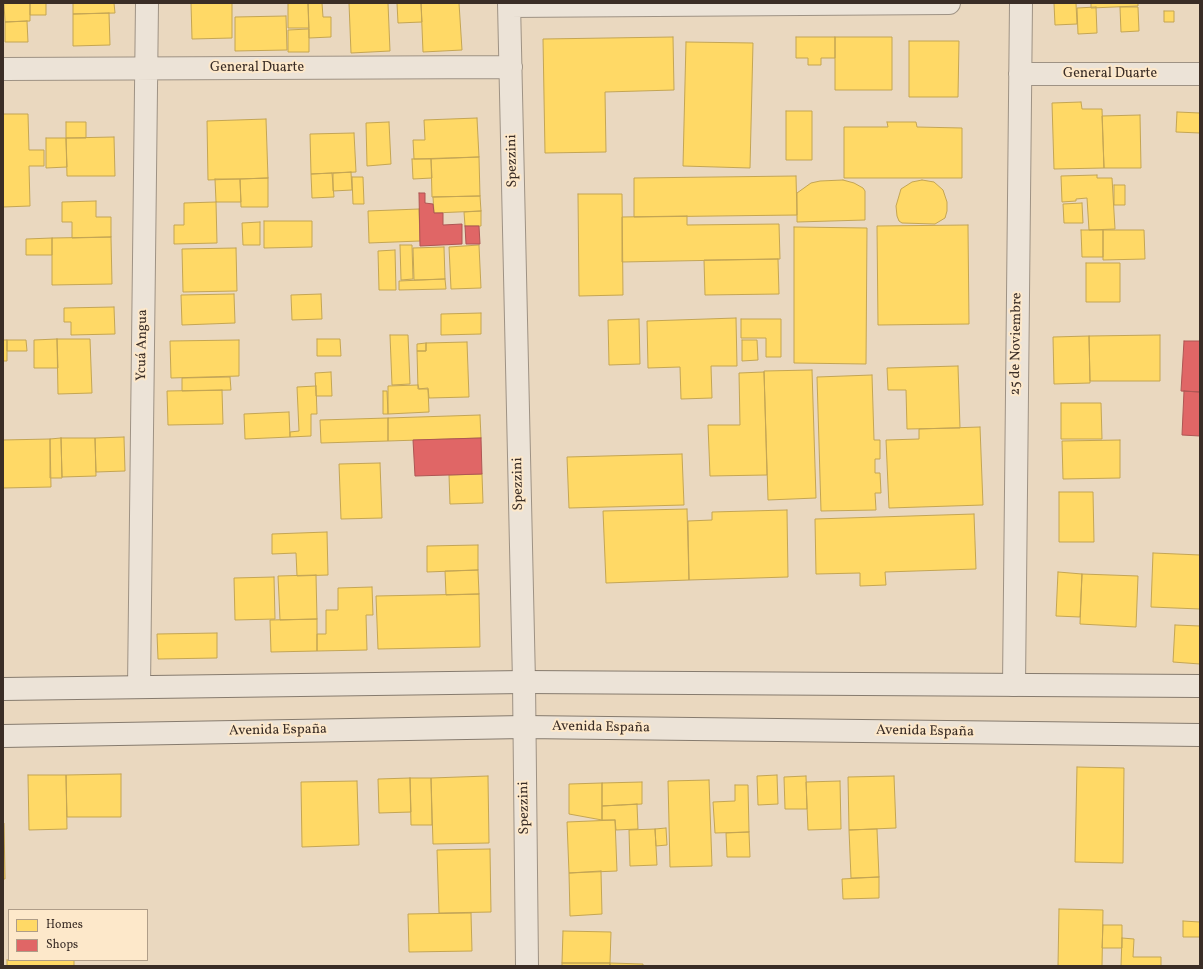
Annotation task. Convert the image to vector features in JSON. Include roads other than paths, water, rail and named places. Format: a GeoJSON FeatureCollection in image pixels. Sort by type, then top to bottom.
{"type":"FeatureCollection","features":[{"type":"Feature","properties":{"kind":"street","name":"Ycuá Angua"},"geometry":{"type":"LineString","coordinates":[[139,687],[147,3]]}},
{"type":"Feature","properties":{"kind":"street"},"geometry":{"type":"LineString","coordinates":[[509,5],[949,3]]}},
{"type":"Feature","properties":{"kind":"street","name":"25 de Noviembre"},"geometry":{"type":"LineString","coordinates":[[1014,685],[1021,3]]}},
{"type":"Feature","properties":{"kind":"street","name":"Spezzini"},"geometry":{"type":"LineString","coordinates":[[509,5],[524,682],[527,966]]}},
{"type":"Feature","properties":{"kind":"street","name":"General Duarte"},"geometry":{"type":"LineString","coordinates":[[3,69],[511,67]]}},
{"type":"Feature","properties":{"kind":"street","name":"General Duarte"},"geometry":{"type":"LineString","coordinates":[[1020,74],[1200,74]]}},
{"type":"Feature","properties":{"kind":"street"},"geometry":{"type":"LineString","coordinates":[[3,689],[524,682],[1200,686]]}},
{"type":"Feature","properties":{"kind":"street","name":"Avenida España"},"geometry":{"type":"LineString","coordinates":[[3,736],[524,727],[1200,735]]}}]}
